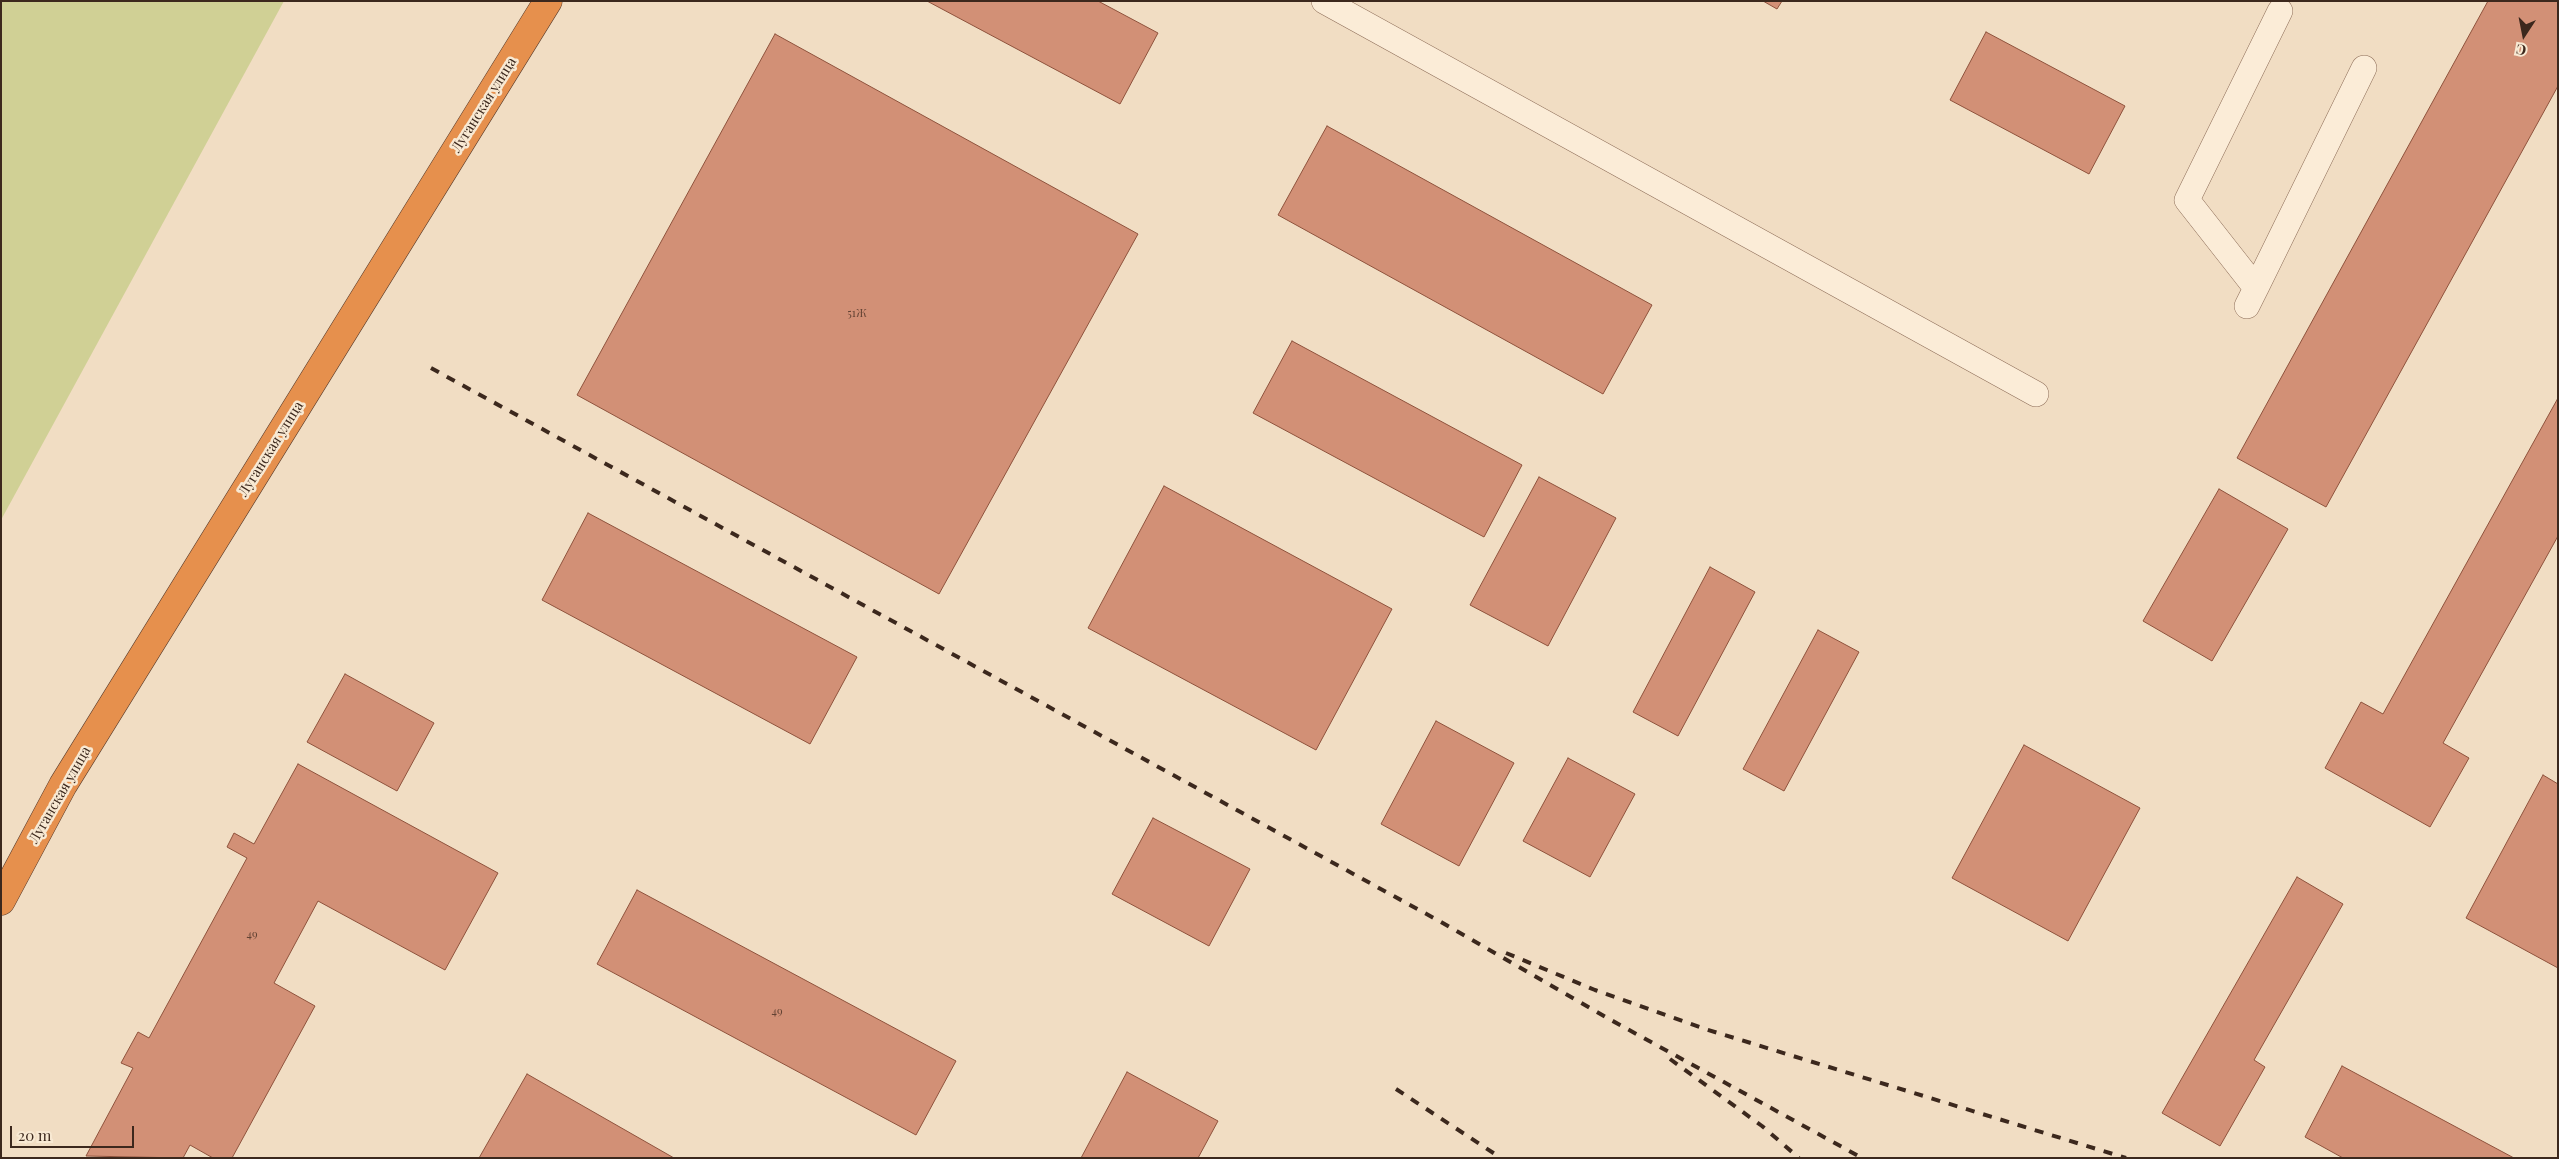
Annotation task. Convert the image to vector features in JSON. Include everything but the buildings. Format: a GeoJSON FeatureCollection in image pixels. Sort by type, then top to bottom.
{"type":"FeatureCollection","features":[{"type":"Feature","properties":{"kind":"highway","name":"Луганская улица"},"geometry":{"type":"LineString","coordinates":[[1,901],[63,785],[548,1]]}},
{"type":"Feature","properties":{"kind":"lane"},"geometry":{"type":"LineString","coordinates":[[1324,1],[2036,394]]}},
{"type":"Feature","properties":{"kind":"lane"},"geometry":{"type":"LineString","coordinates":[[2280,11],[2187,200],[2251,297],[2364,68]]}},
{"type":"Feature","properties":{"kind":"green space"},"geometry":{"type":"Polygon","coordinates":[[[1,1],[284,1],[1,520],[1,1]]]}},
{"type":"Feature","properties":{"kind":"railway"},"geometry":{"type":"LineString","coordinates":[[431,368],[1441,922],[1611,1020],[1862,1158]]}},
{"type":"Feature","properties":{"kind":"railway"},"geometry":{"type":"LineString","coordinates":[[1506,953],[1595,990],[1705,1029],[2126,1158]]}},
{"type":"Feature","properties":{"kind":"railway"},"geometry":{"type":"LineString","coordinates":[[1670,1059],[1762,1126],[1799,1158]]}},
{"type":"Feature","properties":{"kind":"railway"},"geometry":{"type":"LineString","coordinates":[[1396,1089],[1501,1158]]}}]}
